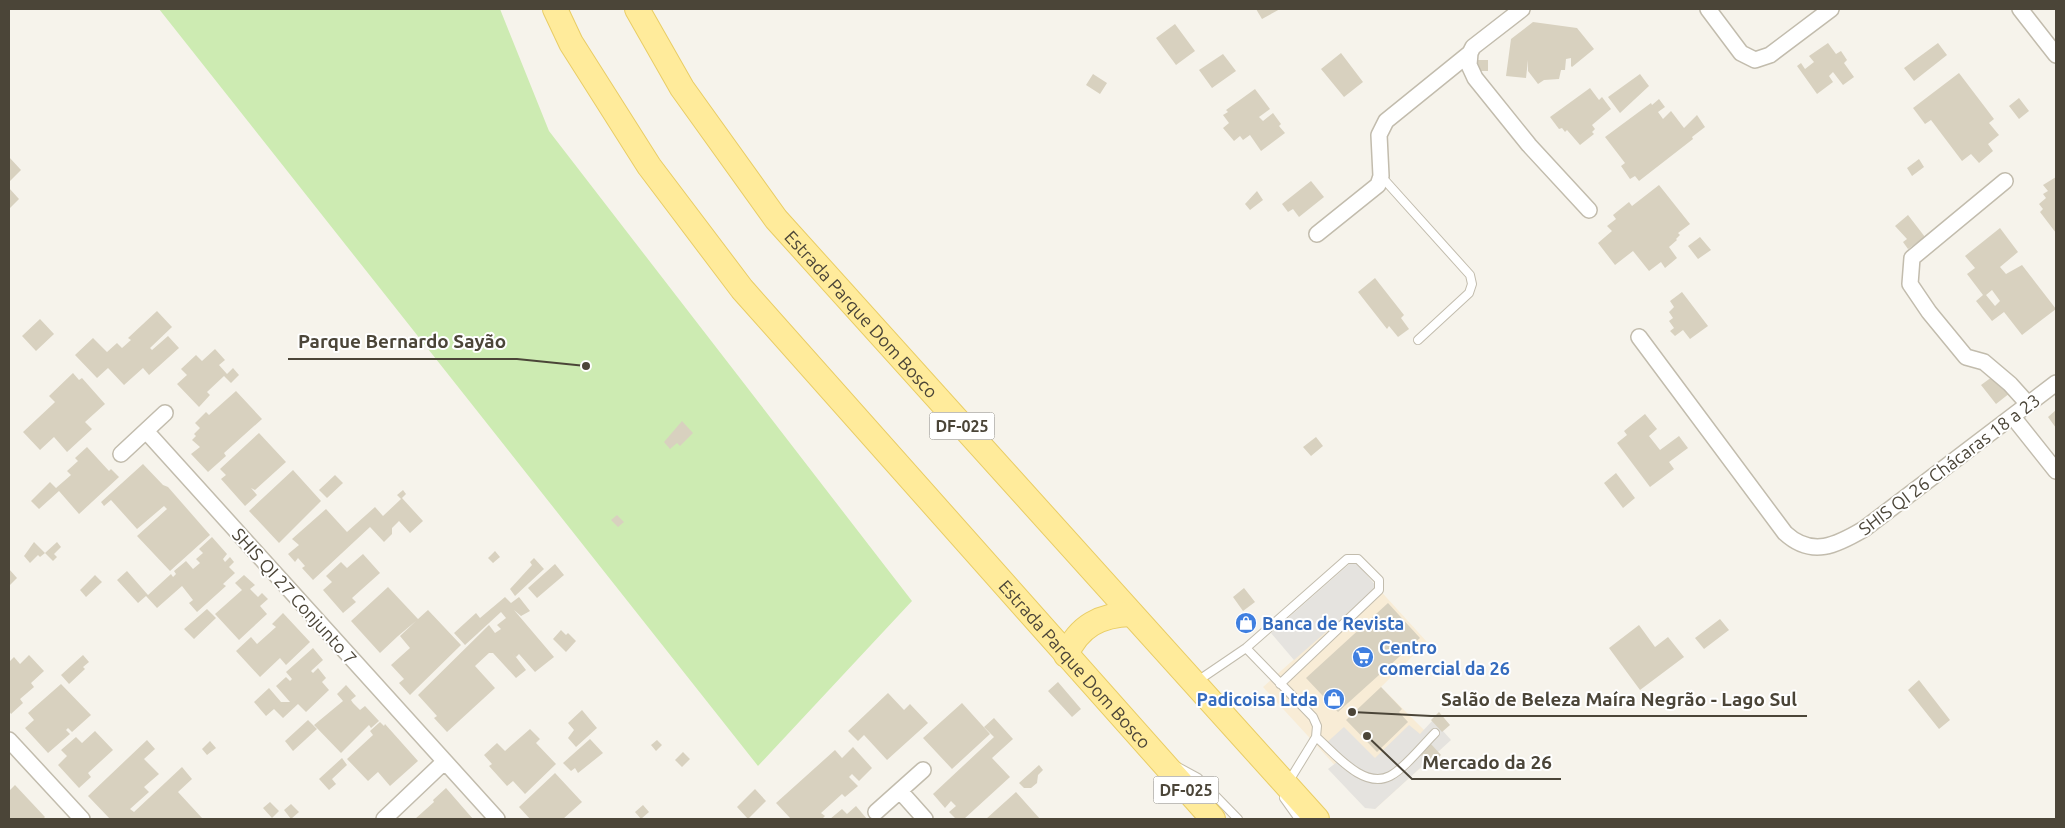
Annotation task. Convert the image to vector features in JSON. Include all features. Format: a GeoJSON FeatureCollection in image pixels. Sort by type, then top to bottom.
{"type":"FeatureCollection","features":[{"type":"Feature","properties":{"kind":"main road","name":"Estrada Parque Dom Bosco"},"geometry":{"type":"LineString","coordinates":[[555,9],[572,43],[650,166],[742,289],[1213,819]]}},
{"type":"Feature","properties":{"kind":"main road","name":"Estrada Parque Dom Bosco"},"geometry":{"type":"LineString","coordinates":[[637,9],[682,88],[776,219],[1318,819]]}},
{"type":"Feature","properties":{"kind":"main road"},"geometry":{"type":"LineString","coordinates":[[1066,655],[1073,639],[1085,628],[1114,614],[1131,614]]}},
{"type":"Feature","properties":{"kind":"street"},"geometry":{"type":"LineString","coordinates":[[1522,9],[1473,46],[1470,54],[1471,70],[1475,78],[1529,145],[1589,210]]}},
{"type":"Feature","properties":{"kind":"street"},"geometry":{"type":"LineString","coordinates":[[1708,9],[1741,53],[1755,60],[1761,60],[1770,55],[1830,9]]}},
{"type":"Feature","properties":{"kind":"street"},"geometry":{"type":"LineString","coordinates":[[2020,9],[2056,56]]}},
{"type":"Feature","properties":{"kind":"street"},"geometry":{"type":"LineString","coordinates":[[1318,234],[1378,185],[1381,176],[1379,135],[1386,121],[1470,54]]}},
{"type":"Feature","properties":{"kind":"street"},"geometry":{"type":"LineString","coordinates":[[2005,181],[1912,258],[1910,284],[1929,312],[1966,357],[1984,362],[2010,384],[2028,404]]}},
{"type":"Feature","properties":{"kind":"street","name":"SHIS QI 26 Chácaras 18 a 23"},"geometry":{"type":"LineString","coordinates":[[1639,337],[1785,533],[1792,540],[1807,546],[1825,546],[1841,543],[1864,529],[2056,383]]}},
{"type":"Feature","properties":{"kind":"street"},"geometry":{"type":"LineString","coordinates":[[121,454],[165,413]]}},
{"type":"Feature","properties":{"kind":"street"},"geometry":{"type":"LineString","coordinates":[[2013,417],[2056,472]]}},
{"type":"Feature","properties":{"kind":"street","name":"SHIS QI 27 Conjunto 7"},"geometry":{"type":"LineString","coordinates":[[146,431],[444,762],[498,819]]}},
{"type":"Feature","properties":{"kind":"street"},"geometry":{"type":"LineString","coordinates":[[9,740],[82,819]]}},
{"type":"Feature","properties":{"kind":"street"},"geometry":{"type":"LineString","coordinates":[[384,819],[444,762]]}},
{"type":"Feature","properties":{"kind":"street"},"geometry":{"type":"LineString","coordinates":[[876,812],[924,770]]}},
{"type":"Feature","properties":{"kind":"street"},"geometry":{"type":"LineString","coordinates":[[900,791],[926,819]]}},
{"type":"Feature","properties":{"kind":"lane"},"geometry":{"type":"LineString","coordinates":[[1381,176],[1470,275],[1472,284],[1469,293],[1418,340]]}},
{"type":"Feature","properties":{"kind":"lane"},"geometry":{"type":"LineString","coordinates":[[1194,683],[1246,648],[1347,560],[1358,559],[1379,580],[1380,590],[1280,684]]}},
{"type":"Feature","properties":{"kind":"lane"},"geometry":{"type":"LineString","coordinates":[[1246,648],[1313,717],[1317,726],[1316,737],[1280,779],[1285,800],[1298,819]]}},
{"type":"Feature","properties":{"kind":"lane"},"geometry":{"type":"LineString","coordinates":[[1316,737],[1353,770],[1366,778],[1380,780],[1392,776],[1435,733]]}},
{"type":"Feature","properties":{"kind":"lane"},"geometry":{"type":"LineString","coordinates":[[1160,761],[1182,768],[1198,778],[1238,819]]}},
{"type":"Feature","properties":{"kind":"shaded area"},"geometry":{"type":"Polygon","coordinates":[[[1354,560],[1377,587],[1294,660],[1271,633],[1354,560]]]}},
{"type":"Feature","properties":{"kind":"shaded area"},"geometry":{"type":"Polygon","coordinates":[[[1376,586],[1427,642],[1381,687],[1442,748],[1375,809],[1263,687],[1376,586]]]}},
{"type":"Feature","properties":{"kind":"shaded area"},"geometry":{"type":"Polygon","coordinates":[[[1433,720],[1451,740],[1375,809],[1365,808],[1328,769],[1337,762],[1323,746],[1344,727],[1375,758],[1409,725],[1420,734],[1433,720]]]}},
{"type":"Feature","properties":{"kind":"green space"},"geometry":{"type":"Polygon","coordinates":[[[159,9],[500,9],[549,131],[912,601],[758,766],[159,9]]]}},
{"type":"Feature","properties":{"kind":"building"},"geometry":{"type":"Polygon","coordinates":[[[1256,9],[1280,9],[1262,19],[1256,9]]]}},
{"type":"Feature","properties":{"kind":"building"},"geometry":{"type":"Polygon","coordinates":[[[1533,22],[1577,28],[1594,49],[1572,67],[1571,58],[1566,59],[1565,70],[1561,70],[1559,79],[1544,80],[1538,84],[1528,71],[1528,60],[1526,78],[1506,76],[1511,39],[1533,22]]]}},
{"type":"Feature","properties":{"kind":"building"},"geometry":{"type":"Polygon","coordinates":[[[1175,24],[1195,51],[1176,65],[1156,38],[1175,24]]]}},
{"type":"Feature","properties":{"kind":"building"},"geometry":{"type":"Polygon","coordinates":[[[1828,43],[1836,54],[1841,51],[1847,60],[1844,63],[1854,77],[1843,85],[1833,72],[1829,76],[1833,82],[1817,94],[1797,66],[1801,63],[1805,69],[1814,62],[1809,56],[1828,43]]]}},
{"type":"Feature","properties":{"kind":"building"},"geometry":{"type":"Polygon","coordinates":[[[1938,43],[1947,55],[1914,81],[1904,68],[1938,43]]]}},
{"type":"Feature","properties":{"kind":"building"},"geometry":{"type":"Polygon","coordinates":[[[1341,53],[1363,82],[1344,97],[1321,69],[1341,53]]]}},
{"type":"Feature","properties":{"kind":"building"},"geometry":{"type":"Polygon","coordinates":[[[1223,54],[1236,71],[1212,88],[1199,70],[1223,54]]]}},
{"type":"Feature","properties":{"kind":"building"},"geometry":{"type":"Polygon","coordinates":[[[1474,60],[1488,60],[1488,71],[1474,71],[1474,60]]]}},
{"type":"Feature","properties":{"kind":"building"},"geometry":{"type":"Polygon","coordinates":[[[1959,73],[1994,119],[1989,123],[1999,135],[1988,144],[1993,151],[1979,163],[1971,154],[1962,161],[1931,120],[1925,124],[1913,108],[1959,73]]]}},
{"type":"Feature","properties":{"kind":"building"},"geometry":{"type":"Polygon","coordinates":[[[1093,74],[1107,83],[1100,94],[1086,85],[1093,74]]]}},
{"type":"Feature","properties":{"kind":"building"},"geometry":{"type":"Polygon","coordinates":[[[1640,74],[1649,86],[1620,113],[1608,97],[1640,74]]]}},
{"type":"Feature","properties":{"kind":"building"},"geometry":{"type":"Polygon","coordinates":[[[1590,88],[1599,100],[1602,97],[1611,109],[1592,125],[1595,129],[1592,132],[1594,134],[1580,145],[1567,130],[1565,132],[1562,128],[1559,129],[1550,117],[1590,88]]]}},
{"type":"Feature","properties":{"kind":"building"},"geometry":{"type":"Polygon","coordinates":[[[1255,89],[1270,109],[1259,117],[1263,121],[1273,113],[1281,124],[1279,126],[1285,133],[1261,151],[1250,135],[1243,140],[1240,136],[1234,141],[1223,128],[1229,123],[1223,115],[1228,112],[1226,110],[1255,89]]]}},
{"type":"Feature","properties":{"kind":"building"},"geometry":{"type":"Polygon","coordinates":[[[2019,98],[2029,111],[2019,119],[2009,106],[2019,98]]]}},
{"type":"Feature","properties":{"kind":"building"},"geometry":{"type":"Polygon","coordinates":[[[1659,99],[1665,107],[1658,112],[1663,119],[1671,111],[1684,128],[1697,115],[1705,127],[1692,137],[1693,139],[1639,181],[1635,176],[1630,179],[1621,166],[1625,163],[1605,137],[1659,99]]]}},
{"type":"Feature","properties":{"kind":"building"},"geometry":{"type":"Polygon","coordinates":[[[9,157],[21,170],[9,182],[9,157]]]}},
{"type":"Feature","properties":{"kind":"building"},"geometry":{"type":"Polygon","coordinates":[[[1919,159],[1924,167],[1912,176],[1907,168],[1919,159]]]}},
{"type":"Feature","properties":{"kind":"building"},"geometry":{"type":"Polygon","coordinates":[[[2056,177],[2056,233],[2040,212],[2043,209],[2039,204],[2046,198],[2043,194],[2048,191],[2043,185],[2056,177]]]}},
{"type":"Feature","properties":{"kind":"building"},"geometry":{"type":"Polygon","coordinates":[[[1311,181],[1324,197],[1299,217],[1293,209],[1288,212],[1282,204],[1311,181]]]}},
{"type":"Feature","properties":{"kind":"building"},"geometry":{"type":"Polygon","coordinates":[[[1659,185],[1690,224],[1678,233],[1680,235],[1677,240],[1669,247],[1677,258],[1665,268],[1661,262],[1649,271],[1633,251],[1615,265],[1598,243],[1612,231],[1607,226],[1616,219],[1613,215],[1629,202],[1632,206],[1659,185]]]}},
{"type":"Feature","properties":{"kind":"building"},"geometry":{"type":"Polygon","coordinates":[[[9,188],[19,199],[9,209],[9,188]]]}},
{"type":"Feature","properties":{"kind":"building"},"geometry":{"type":"Polygon","coordinates":[[[1257,191],[1263,200],[1250,210],[1245,204],[1257,191]]]}},
{"type":"Feature","properties":{"kind":"building"},"geometry":{"type":"Polygon","coordinates":[[[1908,215],[1925,237],[1908,249],[1903,242],[1907,239],[1895,226],[1908,215]]]}},
{"type":"Feature","properties":{"kind":"building"},"geometry":{"type":"Polygon","coordinates":[[[2000,228],[2018,252],[2000,267],[2006,274],[2022,265],[2056,309],[2022,335],[2004,312],[1992,321],[1976,301],[1983,295],[1967,274],[1975,268],[1965,256],[2000,228]],[[1992,290],[1986,295],[1995,306],[2000,301],[1992,290]]]}},
{"type":"Feature","properties":{"kind":"building"},"geometry":{"type":"Polygon","coordinates":[[[1700,237],[1711,250],[1698,259],[1688,246],[1700,237]]]}},
{"type":"Feature","properties":{"kind":"building"},"geometry":{"type":"Polygon","coordinates":[[[1375,278],[1404,315],[1401,318],[1409,329],[1398,337],[1389,326],[1387,329],[1358,292],[1375,278]]]}},
{"type":"Feature","properties":{"kind":"building"},"geometry":{"type":"Polygon","coordinates":[[[1682,292],[1708,326],[1690,339],[1683,330],[1675,336],[1670,331],[1674,328],[1669,321],[1673,318],[1669,312],[1674,307],[1670,301],[1682,292]]]}},
{"type":"Feature","properties":{"kind":"building"},"geometry":{"type":"Polygon","coordinates":[[[157,311],[172,327],[150,348],[152,350],[168,336],[179,348],[149,375],[143,368],[124,385],[108,368],[97,378],[75,355],[93,338],[107,352],[117,343],[122,348],[131,340],[128,338],[157,311]]]}},
{"type":"Feature","properties":{"kind":"building"},"geometry":{"type":"Polygon","coordinates":[[[40,319],[54,334],[36,351],[22,336],[40,319]]]}},
{"type":"Feature","properties":{"kind":"building"},"geometry":{"type":"Polygon","coordinates":[[[215,349],[225,360],[219,365],[227,374],[233,368],[239,375],[231,383],[224,376],[207,392],[210,395],[199,407],[177,384],[187,375],[181,369],[196,355],[202,361],[215,349]]]}},
{"type":"Feature","properties":{"kind":"building"},"geometry":{"type":"Polygon","coordinates":[[[73,373],[79,380],[82,378],[105,404],[85,422],[92,429],[67,452],[54,437],[40,450],[23,432],[55,402],[49,396],[73,373]]]}},
{"type":"Feature","properties":{"kind":"building"},"geometry":{"type":"Polygon","coordinates":[[[1996,374],[2010,393],[1996,404],[1981,385],[1996,374]]]}},
{"type":"Feature","properties":{"kind":"building"},"geometry":{"type":"Polygon","coordinates":[[[236,391],[262,419],[224,453],[226,456],[208,472],[191,454],[200,447],[192,440],[196,436],[194,434],[200,428],[195,423],[206,412],[209,415],[236,391]]]}},
{"type":"Feature","properties":{"kind":"building"},"geometry":{"type":"Polygon","coordinates":[[[2056,410],[2056,428],[2048,417],[2056,410]]]}},
{"type":"Feature","properties":{"kind":"building"},"geometry":{"type":"Polygon","coordinates":[[[1645,414],[1657,429],[1649,436],[1660,450],[1679,436],[1688,448],[1669,462],[1674,469],[1650,487],[1617,443],[1627,435],[1624,431],[1645,414]]]}},
{"type":"Feature","properties":{"kind":"building"},"geometry":{"type":"Polygon","coordinates":[[[682,421],[693,433],[680,446],[677,443],[670,449],[664,442],[682,421]]]}},
{"type":"Feature","properties":{"kind":"building"},"geometry":{"type":"Polygon","coordinates":[[[259,433],[286,462],[255,490],[251,488],[257,495],[245,506],[221,479],[226,475],[220,469],[259,433]]]}},
{"type":"Feature","properties":{"kind":"building"},"geometry":{"type":"Polygon","coordinates":[[[1316,437],[1323,446],[1311,456],[1303,447],[1316,437]]]}},
{"type":"Feature","properties":{"kind":"building"},"geometry":{"type":"Polygon","coordinates":[[[87,447],[109,471],[111,469],[119,477],[79,514],[59,491],[39,509],[31,501],[50,482],[56,488],[71,475],[67,471],[78,461],[75,458],[87,447]]]}},
{"type":"Feature","properties":{"kind":"building"},"geometry":{"type":"Polygon","coordinates":[[[143,464],[163,485],[168,487],[210,535],[170,571],[137,536],[167,509],[164,506],[137,529],[111,500],[104,506],[101,502],[143,464]]]}},
{"type":"Feature","properties":{"kind":"building"},"geometry":{"type":"Polygon","coordinates":[[[293,470],[321,501],[279,543],[249,511],[293,470]]]}},
{"type":"Feature","properties":{"kind":"building"},"geometry":{"type":"Polygon","coordinates":[[[1616,473],[1635,498],[1623,508],[1604,483],[1616,473]]]}},
{"type":"Feature","properties":{"kind":"building"},"geometry":{"type":"Polygon","coordinates":[[[335,475],[343,483],[327,498],[319,490],[335,475]]]}},
{"type":"Feature","properties":{"kind":"building"},"geometry":{"type":"Polygon","coordinates":[[[403,490],[406,494],[402,498],[423,521],[410,533],[399,521],[392,528],[392,534],[384,542],[370,527],[313,580],[302,568],[305,566],[298,558],[295,562],[288,554],[299,545],[292,539],[326,509],[347,532],[375,507],[383,516],[401,499],[397,495],[403,490]]]}},
{"type":"Feature","properties":{"kind":"building"},"geometry":{"type":"Polygon","coordinates":[[[617,515],[624,522],[618,527],[611,520],[617,515]]]}},
{"type":"Feature","properties":{"kind":"building"},"geometry":{"type":"Polygon","coordinates":[[[212,537],[227,554],[223,559],[225,562],[230,557],[234,562],[229,567],[235,573],[223,584],[226,586],[197,612],[189,603],[193,600],[182,586],[157,608],[146,596],[138,603],[117,580],[127,571],[148,595],[171,574],[173,577],[176,574],[174,571],[186,561],[193,569],[200,563],[196,559],[203,553],[199,549],[212,537]]]}},
{"type":"Feature","properties":{"kind":"building"},"geometry":{"type":"Polygon","coordinates":[[[34,542],[45,553],[40,557],[38,555],[30,563],[24,556],[34,542]]]}},
{"type":"Feature","properties":{"kind":"building"},"geometry":{"type":"Polygon","coordinates":[[[57,542],[61,547],[54,554],[57,557],[53,561],[45,553],[57,542]]]}},
{"type":"Feature","properties":{"kind":"building"},"geometry":{"type":"Polygon","coordinates":[[[495,551],[500,557],[493,563],[488,558],[495,551]]]}},
{"type":"Feature","properties":{"kind":"building"},"geometry":{"type":"Polygon","coordinates":[[[363,554],[380,573],[352,598],[356,602],[343,613],[323,590],[332,582],[326,576],[341,562],[347,568],[363,554]]]}},
{"type":"Feature","properties":{"kind":"building"},"geometry":{"type":"Polygon","coordinates":[[[534,558],[544,569],[515,596],[510,589],[532,565],[530,562],[534,558]]]}},
{"type":"Feature","properties":{"kind":"building"},"geometry":{"type":"Polygon","coordinates":[[[555,564],[564,575],[537,598],[528,588],[555,564]]]}},
{"type":"Feature","properties":{"kind":"building"},"geometry":{"type":"Polygon","coordinates":[[[9,569],[17,578],[9,586],[9,569]]]}},
{"type":"Feature","properties":{"kind":"building"},"geometry":{"type":"Polygon","coordinates":[[[95,575],[102,582],[86,597],[80,590],[95,575]]]}},
{"type":"Feature","properties":{"kind":"building"},"geometry":{"type":"Polygon","coordinates":[[[244,575],[255,585],[250,589],[258,597],[262,593],[268,599],[260,606],[267,614],[239,640],[215,614],[242,590],[235,583],[244,575]]]}},
{"type":"Feature","properties":{"kind":"building"},"geometry":{"type":"Polygon","coordinates":[[[388,587],[418,619],[428,610],[461,645],[410,695],[399,683],[404,679],[391,665],[410,648],[400,636],[416,621],[380,653],[351,621],[388,587]]]}},
{"type":"Feature","properties":{"kind":"building"},"geometry":{"type":"Polygon","coordinates":[[[1244,588],[1255,602],[1243,611],[1233,597],[1244,588]]]}},
{"type":"Feature","properties":{"kind":"building"},"geometry":{"type":"Polygon","coordinates":[[[505,597],[511,603],[519,597],[530,611],[521,616],[514,610],[554,657],[535,672],[519,654],[516,657],[512,652],[526,670],[516,678],[493,653],[489,653],[475,666],[495,688],[447,732],[434,718],[437,716],[418,695],[489,625],[495,633],[501,629],[497,625],[506,618],[501,612],[465,645],[454,633],[476,613],[480,618],[505,597]]]}},
{"type":"Feature","properties":{"kind":"building"},"geometry":{"type":"Polygon","coordinates":[[[1388,603],[1420,638],[1338,712],[1306,678],[1388,603]]]}},
{"type":"Feature","properties":{"kind":"building"},"geometry":{"type":"Polygon","coordinates":[[[207,609],[216,618],[194,639],[184,629],[207,609]]]}},
{"type":"Feature","properties":{"kind":"building"},"geometry":{"type":"Polygon","coordinates":[[[283,613],[310,642],[286,665],[280,658],[260,677],[236,651],[251,637],[257,644],[276,627],[272,624],[283,613]]]}},
{"type":"Feature","properties":{"kind":"building"},"geometry":{"type":"Polygon","coordinates":[[[1720,619],[1729,630],[1704,649],[1695,638],[1720,619]]]}},
{"type":"Feature","properties":{"kind":"building"},"geometry":{"type":"Polygon","coordinates":[[[1639,625],[1655,647],[1668,637],[1684,657],[1640,690],[1609,648],[1639,625]]]}},
{"type":"Feature","properties":{"kind":"building"},"geometry":{"type":"Polygon","coordinates":[[[561,630],[566,635],[568,633],[576,641],[566,652],[553,639],[561,630]]]}},
{"type":"Feature","properties":{"kind":"building"},"geometry":{"type":"Polygon","coordinates":[[[313,648],[323,660],[311,671],[313,673],[318,668],[326,678],[322,682],[329,690],[306,712],[298,704],[283,718],[274,709],[266,716],[254,702],[269,688],[281,702],[290,702],[276,686],[286,677],[290,681],[292,679],[286,672],[313,648]]]}},
{"type":"Feature","properties":{"kind":"building"},"geometry":{"type":"Polygon","coordinates":[[[29,655],[44,671],[31,683],[34,687],[20,699],[23,703],[11,714],[9,711],[9,662],[14,657],[20,664],[29,655]]]}},
{"type":"Feature","properties":{"kind":"building"},"geometry":{"type":"Polygon","coordinates":[[[83,655],[89,662],[83,667],[85,669],[69,684],[61,675],[83,655]]]}},
{"type":"Feature","properties":{"kind":"building"},"geometry":{"type":"Polygon","coordinates":[[[1919,680],[1950,720],[1939,729],[1908,690],[1919,680]]]}},
{"type":"Feature","properties":{"kind":"building"},"geometry":{"type":"Polygon","coordinates":[[[1058,682],[1081,709],[1072,717],[1048,691],[1058,682]]]}},
{"type":"Feature","properties":{"kind":"building"},"geometry":{"type":"Polygon","coordinates":[[[61,684],[91,715],[72,732],[68,728],[66,730],[70,734],[48,753],[25,728],[34,720],[28,713],[61,684]]]}},
{"type":"Feature","properties":{"kind":"building"},"geometry":{"type":"Polygon","coordinates":[[[346,685],[356,696],[351,700],[353,703],[360,710],[365,706],[379,721],[371,728],[369,725],[341,753],[314,725],[343,701],[337,694],[346,685]]]}},
{"type":"Feature","properties":{"kind":"building"},"geometry":{"type":"Polygon","coordinates":[[[1381,687],[1402,709],[1399,712],[1408,722],[1377,752],[1346,720],[1381,687]]]}},
{"type":"Feature","properties":{"kind":"building"},"geometry":{"type":"Polygon","coordinates":[[[888,693],[904,710],[910,704],[928,723],[887,760],[864,735],[858,741],[848,731],[888,693]]]}},
{"type":"Feature","properties":{"kind":"building"},"geometry":{"type":"Polygon","coordinates":[[[962,703],[990,734],[952,769],[923,738],[962,703]]]}},
{"type":"Feature","properties":{"kind":"building"},"geometry":{"type":"Polygon","coordinates":[[[582,710],[597,728],[576,747],[568,738],[574,730],[568,723],[582,710]]]}},
{"type":"Feature","properties":{"kind":"building"},"geometry":{"type":"Polygon","coordinates":[[[1439,712],[1450,725],[1442,732],[1431,720],[1439,712]]]}},
{"type":"Feature","properties":{"kind":"building"},"geometry":{"type":"Polygon","coordinates":[[[994,718],[1013,739],[992,758],[1010,777],[964,819],[956,819],[949,812],[956,806],[951,801],[945,808],[933,794],[994,737],[984,727],[994,718]]]}},
{"type":"Feature","properties":{"kind":"building"},"geometry":{"type":"Polygon","coordinates":[[[308,720],[317,729],[293,751],[285,741],[308,720]]]}},
{"type":"Feature","properties":{"kind":"building"},"geometry":{"type":"Polygon","coordinates":[[[380,722],[384,726],[385,724],[418,761],[390,786],[378,772],[368,781],[347,759],[373,735],[370,731],[380,722]]]}},
{"type":"Feature","properties":{"kind":"building"},"geometry":{"type":"Polygon","coordinates":[[[530,729],[540,739],[536,743],[556,764],[525,794],[513,781],[507,786],[489,766],[492,764],[484,755],[497,743],[505,751],[530,729]]]}},
{"type":"Feature","properties":{"kind":"building"},"geometry":{"type":"Polygon","coordinates":[[[95,731],[113,750],[88,773],[91,777],[79,788],[58,765],[67,756],[61,750],[76,737],[82,743],[95,731]]]}},
{"type":"Feature","properties":{"kind":"building"},"geometry":{"type":"Polygon","coordinates":[[[590,739],[603,753],[578,773],[575,768],[571,771],[563,763],[590,739]]]}},
{"type":"Feature","properties":{"kind":"building"},"geometry":{"type":"Polygon","coordinates":[[[147,740],[155,749],[144,759],[159,774],[144,787],[149,792],[130,809],[134,812],[182,767],[192,779],[178,792],[202,818],[110,819],[88,796],[147,740]]]}},
{"type":"Feature","properties":{"kind":"building"},"geometry":{"type":"Polygon","coordinates":[[[657,740],[662,745],[656,751],[651,745],[657,740]]]}},
{"type":"Feature","properties":{"kind":"building"},"geometry":{"type":"Polygon","coordinates":[[[210,741],[216,748],[207,755],[202,749],[210,741]]]}},
{"type":"Feature","properties":{"kind":"building"},"geometry":{"type":"Polygon","coordinates":[[[1431,744],[1441,755],[1430,765],[1420,754],[1431,744]]]}},
{"type":"Feature","properties":{"kind":"building"},"geometry":{"type":"Polygon","coordinates":[[[853,747],[872,768],[859,781],[852,774],[849,777],[858,786],[845,797],[842,794],[821,813],[825,816],[822,819],[791,819],[776,803],[835,750],[842,758],[853,747]]]}},
{"type":"Feature","properties":{"kind":"building"},"geometry":{"type":"Polygon","coordinates":[[[683,752],[690,759],[682,767],[675,760],[683,752]]]}},
{"type":"Feature","properties":{"kind":"building"},"geometry":{"type":"Polygon","coordinates":[[[342,758],[347,765],[332,779],[336,784],[329,790],[319,779],[342,758]]]}},
{"type":"Feature","properties":{"kind":"building"},"geometry":{"type":"Polygon","coordinates":[[[1039,765],[1043,770],[1038,775],[1037,783],[1031,788],[1024,788],[1019,783],[1039,765]]]}},
{"type":"Feature","properties":{"kind":"building"},"geometry":{"type":"Polygon","coordinates":[[[555,773],[582,802],[563,819],[530,819],[519,807],[555,773]]]}},
{"type":"Feature","properties":{"kind":"building"},"geometry":{"type":"Polygon","coordinates":[[[15,785],[45,817],[43,819],[9,819],[9,791],[15,785]]]}},
{"type":"Feature","properties":{"kind":"building"},"geometry":{"type":"Polygon","coordinates":[[[446,788],[473,819],[415,819],[434,802],[433,800],[446,788]]]}},
{"type":"Feature","properties":{"kind":"building"},"geometry":{"type":"Polygon","coordinates":[[[755,789],[766,801],[748,819],[737,807],[755,789]]]}},
{"type":"Feature","properties":{"kind":"building"},"geometry":{"type":"Polygon","coordinates":[[[1016,792],[1040,819],[986,819],[1016,792]]]}},
{"type":"Feature","properties":{"kind":"building"},"geometry":{"type":"Polygon","coordinates":[[[270,802],[279,811],[272,818],[263,808],[270,802]]]}},
{"type":"Feature","properties":{"kind":"building"},"geometry":{"type":"Polygon","coordinates":[[[291,804],[299,812],[291,819],[284,810],[291,804]]]}},
{"type":"Feature","properties":{"kind":"building"},"geometry":{"type":"Polygon","coordinates":[[[643,805],[649,812],[641,819],[635,812],[643,805]]]}},
{"type":"Feature","properties":{"kind":"building"},"geometry":{"type":"Polygon","coordinates":[[[856,806],[867,819],[830,819],[842,809],[847,814],[856,806]]]}},
{"type":"Feature","properties":{"kind":"place","name":"Parque Bernardo Sayão"},"geometry":{"type":"Point","coordinates":[586,366]}},
{"type":"Feature","properties":{"kind":"place","name":"Banca de Revista"},"geometry":{"type":"Point","coordinates":[1246,623]}},
{"type":"Feature","properties":{"kind":"place","name":"Centro comercial da 26"},"geometry":{"type":"Point","coordinates":[1363,657]}},
{"type":"Feature","properties":{"kind":"place","name":"Padicoisa Ltda"},"geometry":{"type":"Point","coordinates":[1334,699]}},
{"type":"Feature","properties":{"kind":"place","name":"Salão de Beleza Maíra Negrão - Lago Sul"},"geometry":{"type":"Point","coordinates":[1352,712]}},
{"type":"Feature","properties":{"kind":"place","name":"Mercado da 26"},"geometry":{"type":"Point","coordinates":[1367,736]}}]}
